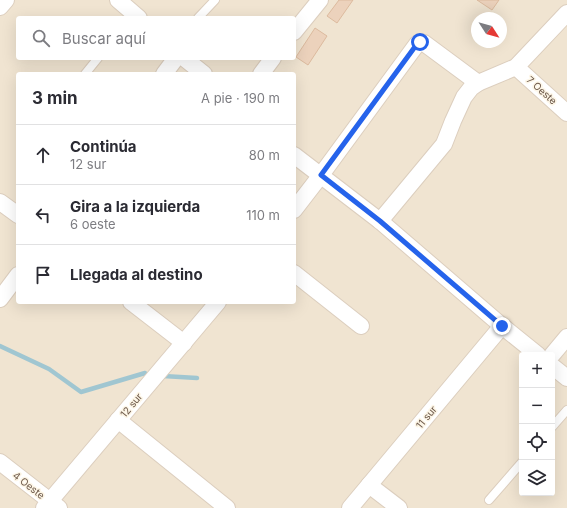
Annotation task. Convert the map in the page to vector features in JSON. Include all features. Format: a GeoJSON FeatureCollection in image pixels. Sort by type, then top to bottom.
{"type":"FeatureCollection","features":[{"type":"Feature","properties":{"kind":"street"},"geometry":{"type":"LineString","coordinates":[[0,7],[6,0]]}},
{"type":"Feature","properties":{"kind":"street"},"geometry":{"type":"LineString","coordinates":[[118,0],[135,16]]}},
{"type":"Feature","properties":{"kind":"street"},"geometry":{"type":"LineString","coordinates":[[296,30],[320,0]]}},
{"type":"Feature","properties":{"kind":"street"},"geometry":{"type":"LineString","coordinates":[[380,221],[444,144],[464,96],[471,88],[478,83],[516,67],[567,13]]}},
{"type":"Feature","properties":{"kind":"street"},"geometry":{"type":"LineString","coordinates":[[296,207],[417,44],[420,42],[424,43],[478,83]]}},
{"type":"Feature","properties":{"kind":"street"},"geometry":{"type":"LineString","coordinates":[[166,72],[174,60]]}},
{"type":"Feature","properties":{"kind":"street"},"geometry":{"type":"LineString","coordinates":[[186,60],[202,72]]}},
{"type":"Feature","properties":{"kind":"street"},"geometry":{"type":"LineString","coordinates":[[263,72],[272,60]]}},
{"type":"Feature","properties":{"kind":"street","name":"7 Oeste"},"geometry":{"type":"LineString","coordinates":[[516,67],[567,113]]}},
{"type":"Feature","properties":{"kind":"street"},"geometry":{"type":"LineString","coordinates":[[296,156],[380,221],[534,352]]}},
{"type":"Feature","properties":{"kind":"street"},"geometry":{"type":"LineString","coordinates":[[0,202],[16,214]]}},
{"type":"Feature","properties":{"kind":"street"},"geometry":{"type":"LineString","coordinates":[[296,275],[361,326]]}},
{"type":"Feature","properties":{"kind":"street"},"geometry":{"type":"LineString","coordinates":[[0,299],[16,279]]}},
{"type":"Feature","properties":{"kind":"street"},"geometry":{"type":"LineString","coordinates":[[134,304],[184,343]]}},
{"type":"Feature","properties":{"kind":"street","name":"12 sur"},"geometry":{"type":"LineString","coordinates":[[51,506],[118,420],[216,304]]}},
{"type":"Feature","properties":{"kind":"street","name":"11 sur"},"geometry":{"type":"LineString","coordinates":[[350,508],[502,326]]}},
{"type":"Feature","properties":{"kind":"street"},"geometry":{"type":"LineString","coordinates":[[554,352],[567,337]]}},
{"type":"Feature","properties":{"kind":"street"},"geometry":{"type":"LineString","coordinates":[[555,368],[567,378]]}},
{"type":"Feature","properties":{"kind":"street"},"geometry":{"type":"LineString","coordinates":[[118,420],[226,508]]}},
{"type":"Feature","properties":{"kind":"street","name":"4 Oeste"},"geometry":{"type":"LineString","coordinates":[[0,462],[51,506]]}},
{"type":"Feature","properties":{"kind":"street"},"geometry":{"type":"LineString","coordinates":[[369,485],[399,508]]}},
{"type":"Feature","properties":{"kind":"lane"},"geometry":{"type":"LineString","coordinates":[[200,16],[215,0]]}},
{"type":"Feature","properties":{"kind":"lane"},"geometry":{"type":"LineString","coordinates":[[87,72],[96,60]]}},
{"type":"Feature","properties":{"kind":"lane"},"geometry":{"type":"LineString","coordinates":[[555,424],[567,410]]}},
{"type":"Feature","properties":{"kind":"lane"},"geometry":{"type":"LineString","coordinates":[[489,500],[519,465]]}},
{"type":"Feature","properties":{"kind":"shaded area"},"geometry":{"type":"Polygon","coordinates":[[[0,0],[567,0],[567,508],[0,508],[0,0]]]}},
{"type":"Feature","properties":{"kind":"building"},"geometry":{"type":"Polygon","coordinates":[[[339,0],[353,0],[337,23],[327,16],[339,0]]]}},
{"type":"Feature","properties":{"kind":"building"},"geometry":{"type":"Polygon","coordinates":[[[477,0],[499,0],[492,10],[477,0]]]}},
{"type":"Feature","properties":{"kind":"building"},"geometry":{"type":"Polygon","coordinates":[[[315,28],[327,36],[308,65],[296,57],[315,28]]]}},
{"type":"Feature","properties":{"kind":"waterway"},"geometry":{"type":"LineString","coordinates":[[0,346],[49,369],[81,392],[145,373]]}},
{"type":"Feature","properties":{"kind":"waterway"},"geometry":{"type":"LineString","coordinates":[[163,376],[197,378]]}},
{"type":"Feature","properties":{"kind":"route"},"geometry":{"type":"LineString","coordinates":[[420,42],[417,44],[321,175],[380,221],[502,326]]}}]}
